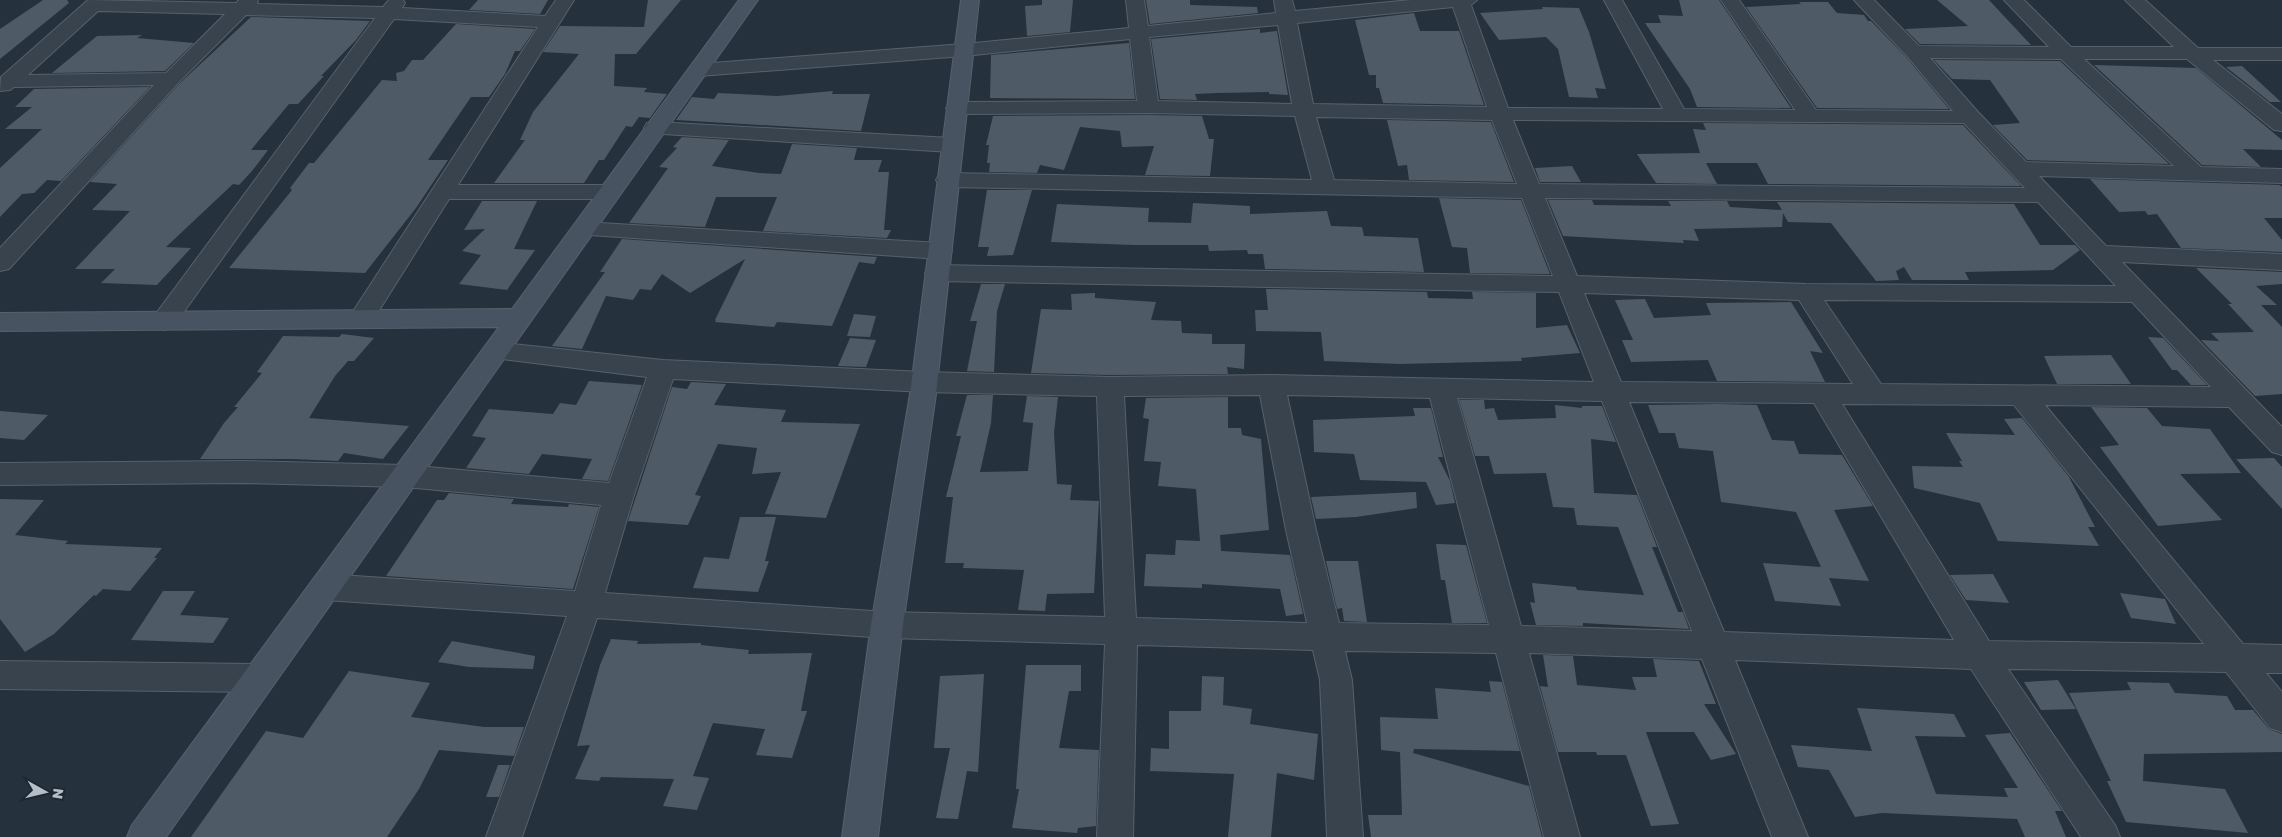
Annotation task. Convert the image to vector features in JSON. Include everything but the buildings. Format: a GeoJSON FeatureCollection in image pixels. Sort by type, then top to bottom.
{"type":"FeatureCollection","features":[{"type":"Feature","properties":{"kind":"street"},"geometry":{"type":"LineString","coordinates":[[361,319],[565,0]]}},
{"type":"Feature","properties":{"kind":"street"},"geometry":{"type":"LineString","coordinates":[[145,837],[749,0]]}},
{"type":"Feature","properties":{"kind":"street"},"geometry":{"type":"LineString","coordinates":[[860,837],[888,625],[924,382],[951,145],[970,0]]}},
{"type":"Feature","properties":{"kind":"street"},"geometry":{"type":"LineString","coordinates":[[1135,0],[1137,33],[1148,107]]}},
{"type":"Feature","properties":{"kind":"street"},"geometry":{"type":"LineString","coordinates":[[699,70],[964,50],[1137,33],[1285,9],[1463,0],[1500,114],[1530,191],[1790,837]]}},
{"type":"Feature","properties":{"kind":"street"},"geometry":{"type":"LineString","coordinates":[[1613,0],[1676,114]]}},
{"type":"Feature","properties":{"kind":"street"},"geometry":{"type":"LineString","coordinates":[[1730,0],[1810,116]]}},
{"type":"Feature","properties":{"kind":"street"},"geometry":{"type":"LineString","coordinates":[[1863,0],[1914,52],[1970,117],[2282,445]]}},
{"type":"Feature","properties":{"kind":"street"},"geometry":{"type":"LineString","coordinates":[[2013,0],[2065,52],[2194,173]]}},
{"type":"Feature","properties":{"kind":"street"},"geometry":{"type":"LineString","coordinates":[[2134,0],[2193,54],[2282,125]]}},
{"type":"Feature","properties":{"kind":"street"},"geometry":{"type":"LineString","coordinates":[[4,85],[96,2],[392,7],[552,22]]}},
{"type":"Feature","properties":{"kind":"street"},"geometry":{"type":"LineString","coordinates":[[0,263],[171,79],[246,4]]}},
{"type":"Feature","properties":{"kind":"street"},"geometry":{"type":"LineString","coordinates":[[164,321],[392,7]]}},
{"type":"Feature","properties":{"kind":"street"},"geometry":{"type":"LineString","coordinates":[[1285,9],[1304,110],[1325,188]]}},
{"type":"Feature","properties":{"kind":"street"},"geometry":{"type":"LineString","coordinates":[[1914,52],[2282,54]]}},
{"type":"Feature","properties":{"kind":"street"},"geometry":{"type":"LineString","coordinates":[[4,85],[171,79]]}},
{"type":"Feature","properties":{"kind":"street"},"geometry":{"type":"LineString","coordinates":[[957,108],[1148,107],[1500,114],[1970,117]]}},
{"type":"Feature","properties":{"kind":"street"},"geometry":{"type":"LineString","coordinates":[[655,128],[951,145]]}},
{"type":"Feature","properties":{"kind":"street"},"geometry":{"type":"LineString","coordinates":[[2020,169],[2282,176]]}},
{"type":"Feature","properties":{"kind":"street"},"geometry":{"type":"LineString","coordinates":[[947,180],[1530,191],[2046,195]]}},
{"type":"Feature","properties":{"kind":"street"},"geometry":{"type":"LineString","coordinates":[[442,192],[609,192]]}},
{"type":"Feature","properties":{"kind":"street"},"geometry":{"type":"LineString","coordinates":[[583,229],[939,262],[1806,292],[2138,294]]}},
{"type":"Feature","properties":{"kind":"street"},"geometry":{"type":"LineString","coordinates":[[2100,253],[2282,262]]}},
{"type":"Feature","properties":{"kind":"street"},"geometry":{"type":"LineString","coordinates":[[1806,292],[1873,394]]}},
{"type":"Feature","properties":{"kind":"street"},"geometry":{"type":"LineString","coordinates":[[0,322],[519,318]]}},
{"type":"Feature","properties":{"kind":"street"},"geometry":{"type":"LineString","coordinates":[[495,351],[663,369],[924,382],[1110,388],[1272,385],[1612,392],[2021,395],[2243,404],[2282,413]]}},
{"type":"Feature","properties":{"kind":"street"},"geometry":{"type":"LineString","coordinates":[[504,837],[586,606],[619,494],[663,369]]}},
{"type":"Feature","properties":{"kind":"street"},"geometry":{"type":"LineString","coordinates":[[1272,385],[1302,530],[1328,637],[1336,688],[1345,837]]}},
{"type":"Feature","properties":{"kind":"street"},"geometry":{"type":"LineString","coordinates":[[1110,388],[1120,632],[1115,837]]}},
{"type":"Feature","properties":{"kind":"street"},"geometry":{"type":"LineString","coordinates":[[1441,389],[1562,837]]}},
{"type":"Feature","properties":{"kind":"street"},"geometry":{"type":"LineString","coordinates":[[1822,394],[1980,655],[2102,837]]}},
{"type":"Feature","properties":{"kind":"street"},"geometry":{"type":"LineString","coordinates":[[2021,395],[2282,717]]}},
{"type":"Feature","properties":{"kind":"street"},"geometry":{"type":"LineString","coordinates":[[0,474],[242,472],[405,476],[619,494]]}},
{"type":"Feature","properties":{"kind":"street"},"geometry":{"type":"LineString","coordinates":[[325,587],[888,625],[1328,637],[1510,639],[1980,655],[2282,659]]}},
{"type":"Feature","properties":{"kind":"street"},"geometry":{"type":"LineString","coordinates":[[0,675],[259,678]]}}]}
